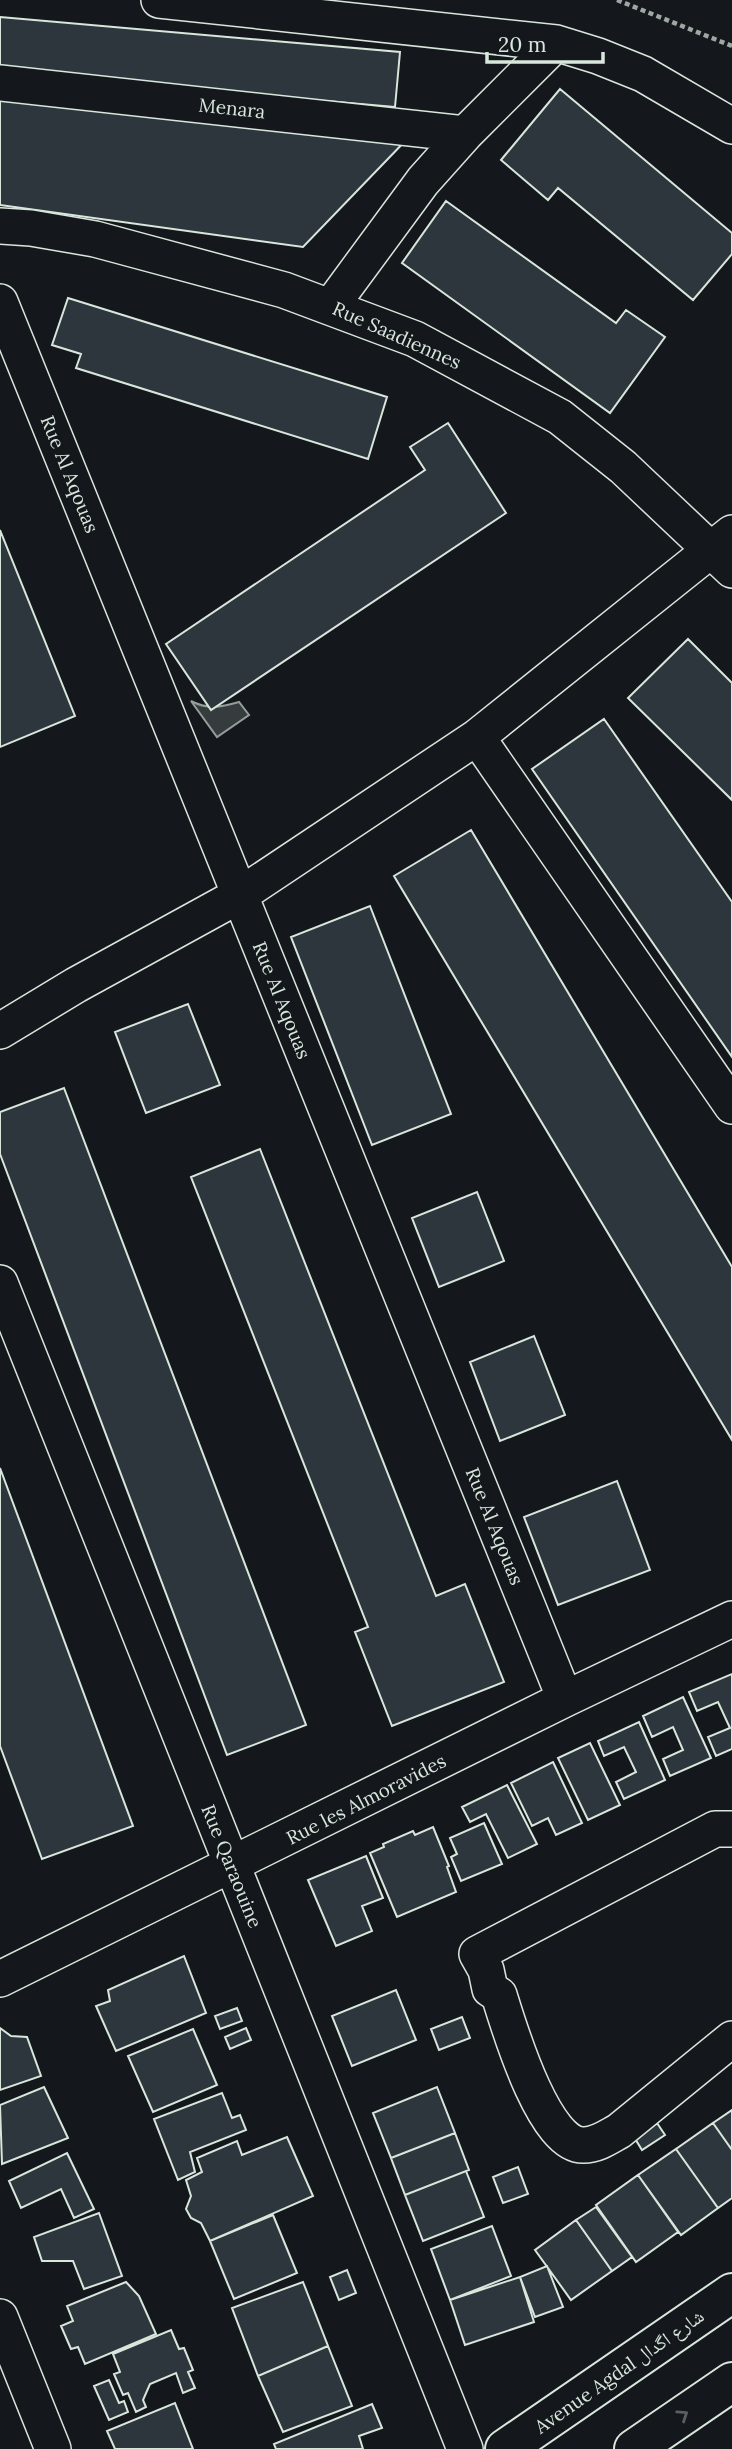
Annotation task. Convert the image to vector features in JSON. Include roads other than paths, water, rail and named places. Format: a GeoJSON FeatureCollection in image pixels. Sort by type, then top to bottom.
{"type":"FeatureCollection","features":[{"type":"Feature","properties":{"kind":"street"},"geometry":{"type":"LineString","coordinates":[[159,0],[556,43],[643,74],[732,126]]}},
{"type":"Feature","properties":{"kind":"street"},"geometry":{"type":"LineString","coordinates":[[331,306],[423,181],[465,134],[556,43]]}},
{"type":"Feature","properties":{"kind":"street","name":"Menara"},"geometry":{"type":"LineString","coordinates":[[0,83],[465,134]]}},
{"type":"Feature","properties":{"kind":"street","name":"Rue Saadiennes"},"geometry":{"type":"LineString","coordinates":[[0,226],[32,228],[95,239],[284,289],[415,340],[561,417],[726,551]]}},
{"type":"Feature","properties":{"kind":"street","name":"Rue Al Aqouas"},"geometry":{"type":"LineString","coordinates":[[0,302],[565,1699]]}},
{"type":"Feature","properties":{"kind":"street"},"geometry":{"type":"LineString","coordinates":[[0,1031],[76,985],[240,895],[477,737],[726,551]]}},
{"type":"Feature","properties":{"kind":"street"},"geometry":{"type":"LineString","coordinates":[[477,737],[732,1106]]}},
{"type":"Feature","properties":{"kind":"street","name":"Rue Qaraouine"},"geometry":{"type":"LineString","coordinates":[[0,1283],[465,2449]]}},
{"type":"Feature","properties":{"kind":"street","name":"Rue les Almoravides"},"geometry":{"type":"LineString","coordinates":[[0,1979],[732,1619]]}},
{"type":"Feature","properties":{"kind":"street"},"geometry":{"type":"LineString","coordinates":[[732,1829],[715,1829],[477,1954],[486,1969],[490,1989],[499,1995],[523,2069],[559,2134],[571,2143],[583,2146],[599,2142],[619,2131],[732,2039]]}},
{"type":"Feature","properties":{"kind":"street","name":"Avenue Agdal شارع اگدال"},"geometry":{"type":"LineString","coordinates":[[505,2449],[732,2293]]}},
{"type":"Feature","properties":{"kind":"street"},"geometry":{"type":"LineString","coordinates":[[0,2317],[53,2449]]}},
{"type":"Feature","properties":{"kind":"street"},"geometry":{"type":"LineString","coordinates":[[634,2449],[732,2382]]}}]}
